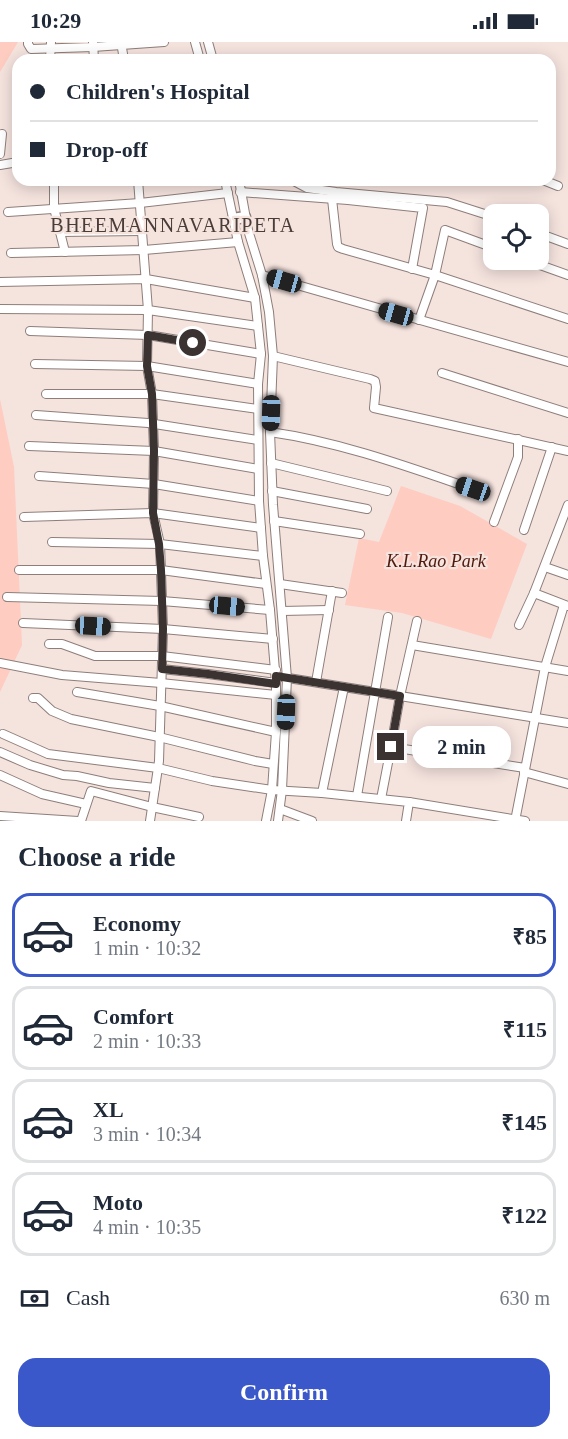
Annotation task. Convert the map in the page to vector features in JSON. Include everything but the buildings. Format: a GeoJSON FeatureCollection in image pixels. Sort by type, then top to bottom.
{"type":"FeatureCollection","features":[{"type":"Feature","properties":{"kind":"main road"},"geometry":{"type":"LineString","coordinates":[[233,219],[245,217]]}},
{"type":"Feature","properties":{"kind":"street"},"geometry":{"type":"LineString","coordinates":[[28,42],[31,49],[51,46],[164,42]]}},
{"type":"Feature","properties":{"kind":"street"},"geometry":{"type":"LineString","coordinates":[[0,154],[2,134]]}},
{"type":"Feature","properties":{"kind":"street"},"geometry":{"type":"LineString","coordinates":[[54,186],[54,208],[65,252]]}},
{"type":"Feature","properties":{"kind":"street"},"geometry":{"type":"LineString","coordinates":[[139,186],[148,310],[147,366],[152,394],[153,513],[159,544],[163,629],[158,768],[150,821]]}},
{"type":"Feature","properties":{"kind":"street"},"geometry":{"type":"LineString","coordinates":[[226,186],[238,242],[255,298],[261,354],[258,384],[259,501],[276,677],[276,732],[272,790],[266,821]]}},
{"type":"Feature","properties":{"kind":"street"},"geometry":{"type":"LineString","coordinates":[[240,186],[248,230],[262,275],[273,356],[270,432],[272,490],[286,678],[282,790],[278,821]]}},
{"type":"Feature","properties":{"kind":"street"},"geometry":{"type":"LineString","coordinates":[[303,186],[336,192],[447,202],[483,214]]}},
{"type":"Feature","properties":{"kind":"street"},"geometry":{"type":"LineString","coordinates":[[240,192],[423,208],[412,268]]}},
{"type":"Feature","properties":{"kind":"street"},"geometry":{"type":"LineString","coordinates":[[8,212],[140,203],[228,193]]}},
{"type":"Feature","properties":{"kind":"street"},"geometry":{"type":"LineString","coordinates":[[332,199],[338,247],[435,275],[568,319]]}},
{"type":"Feature","properties":{"kind":"street"},"geometry":{"type":"LineString","coordinates":[[419,320],[435,275],[445,230],[483,244]]}},
{"type":"Feature","properties":{"kind":"street"},"geometry":{"type":"LineString","coordinates":[[60,232],[142,231]]}},
{"type":"Feature","properties":{"kind":"street"},"geometry":{"type":"LineString","coordinates":[[549,237],[568,244]]}},
{"type":"Feature","properties":{"kind":"street"},"geometry":{"type":"LineString","coordinates":[[11,253],[144,250],[238,242]]}},
{"type":"Feature","properties":{"kind":"street"},"geometry":{"type":"LineString","coordinates":[[549,268],[568,275]]}},
{"type":"Feature","properties":{"kind":"street"},"geometry":{"type":"LineString","coordinates":[[262,275],[568,362]]}},
{"type":"Feature","properties":{"kind":"street"},"geometry":{"type":"LineString","coordinates":[[0,282],[146,279],[255,298]]}},
{"type":"Feature","properties":{"kind":"street"},"geometry":{"type":"LineString","coordinates":[[0,309],[148,310],[258,326]]}},
{"type":"Feature","properties":{"kind":"street"},"geometry":{"type":"LineString","coordinates":[[30,331],[148,335],[261,354]]}},
{"type":"Feature","properties":{"kind":"street"},"geometry":{"type":"LineString","coordinates":[[273,356],[375,381],[374,408],[568,451]]}},
{"type":"Feature","properties":{"kind":"street"},"geometry":{"type":"LineString","coordinates":[[34,364],[147,366],[258,384]]}},
{"type":"Feature","properties":{"kind":"street"},"geometry":{"type":"LineString","coordinates":[[442,373],[568,413]]}},
{"type":"Feature","properties":{"kind":"street"},"geometry":{"type":"LineString","coordinates":[[46,393],[152,394],[258,410]]}},
{"type":"Feature","properties":{"kind":"street"},"geometry":{"type":"LineString","coordinates":[[36,414],[153,423],[258,440]]}},
{"type":"Feature","properties":{"kind":"street"},"geometry":{"type":"LineString","coordinates":[[270,432],[300,436],[363,452],[473,489]]}},
{"type":"Feature","properties":{"kind":"street"},"geometry":{"type":"LineString","coordinates":[[494,522],[518,457],[518,439]]}},
{"type":"Feature","properties":{"kind":"street"},"geometry":{"type":"LineString","coordinates":[[29,446],[154,451],[258,469]]}},
{"type":"Feature","properties":{"kind":"street"},"geometry":{"type":"LineString","coordinates":[[525,530],[552,447]]}},
{"type":"Feature","properties":{"kind":"street"},"geometry":{"type":"LineString","coordinates":[[271,463],[387,490]]}},
{"type":"Feature","properties":{"kind":"street"},"geometry":{"type":"LineString","coordinates":[[39,476],[154,484],[259,501]]}},
{"type":"Feature","properties":{"kind":"street"},"geometry":{"type":"LineString","coordinates":[[272,490],[367,509]]}},
{"type":"Feature","properties":{"kind":"street"},"geometry":{"type":"LineString","coordinates":[[519,626],[568,505]]}},
{"type":"Feature","properties":{"kind":"street"},"geometry":{"type":"LineString","coordinates":[[24,517],[153,513],[261,528]]}},
{"type":"Feature","properties":{"kind":"street"},"geometry":{"type":"LineString","coordinates":[[274,521],[360,534]]}},
{"type":"Feature","properties":{"kind":"street"},"geometry":{"type":"LineString","coordinates":[[52,542],[159,544],[263,556]]}},
{"type":"Feature","properties":{"kind":"street"},"geometry":{"type":"LineString","coordinates":[[544,567],[568,575]]}},
{"type":"Feature","properties":{"kind":"street"},"geometry":{"type":"LineString","coordinates":[[19,570],[161,570],[266,584]]}},
{"type":"Feature","properties":{"kind":"street"},"geometry":{"type":"LineString","coordinates":[[280,584],[337,592],[329,610],[316,682]]}},
{"type":"Feature","properties":{"kind":"street"},"geometry":{"type":"LineString","coordinates":[[3,734],[48,754],[158,768],[212,781],[272,790],[410,802],[475,817],[519,821],[524,770],[545,667],[566,606],[534,593]]}},
{"type":"Feature","properties":{"kind":"street"},"geometry":{"type":"LineString","coordinates":[[7,597],[162,601],[270,610]]}},
{"type":"Feature","properties":{"kind":"street"},"geometry":{"type":"LineString","coordinates":[[282,611],[329,610]]}},
{"type":"Feature","properties":{"kind":"street"},"geometry":{"type":"LineString","coordinates":[[357,796],[388,617]]}},
{"type":"Feature","properties":{"kind":"street"},"geometry":{"type":"LineString","coordinates":[[381,799],[417,621]]}},
{"type":"Feature","properties":{"kind":"street"},"geometry":{"type":"LineString","coordinates":[[23,623],[163,629],[273,639]]}},
{"type":"Feature","properties":{"kind":"street"},"geometry":{"type":"LineString","coordinates":[[49,644],[62,644],[95,656],[162,656],[276,677]]}},
{"type":"Feature","properties":{"kind":"street"},"geometry":{"type":"LineString","coordinates":[[412,645],[568,671]]}},
{"type":"Feature","properties":{"kind":"street"},"geometry":{"type":"LineString","coordinates":[[0,663],[62,675],[276,695]]}},
{"type":"Feature","properties":{"kind":"street"},"geometry":{"type":"LineString","coordinates":[[162,669],[286,678],[568,723]]}},
{"type":"Feature","properties":{"kind":"street"},"geometry":{"type":"LineString","coordinates":[[322,793],[344,687]]}},
{"type":"Feature","properties":{"kind":"street"},"geometry":{"type":"LineString","coordinates":[[77,692],[160,706],[276,732]]}},
{"type":"Feature","properties":{"kind":"street"},"geometry":{"type":"LineString","coordinates":[[33,698],[38,698],[52,711],[71,719],[159,736],[273,764]]}},
{"type":"Feature","properties":{"kind":"street"},"geometry":{"type":"LineString","coordinates":[[391,747],[524,770],[568,784]]}},
{"type":"Feature","properties":{"kind":"street"},"geometry":{"type":"LineString","coordinates":[[0,752],[30,765],[63,775],[155,788]]}},
{"type":"Feature","properties":{"kind":"street"},"geometry":{"type":"LineString","coordinates":[[0,775],[42,794],[86,804]]}},
{"type":"Feature","properties":{"kind":"street"},"geometry":{"type":"LineString","coordinates":[[0,816],[79,821],[91,791],[199,817]]}},
{"type":"Feature","properties":{"kind":"street"},"geometry":{"type":"LineString","coordinates":[[406,821],[410,802]]}},
{"type":"Feature","properties":{"kind":"street"},"geometry":{"type":"LineString","coordinates":[[280,809],[312,821]]}},
{"type":"Feature","properties":{"kind":"green space"},"geometry":{"type":"Polygon","coordinates":[[[0,42],[18,42],[0,72],[0,42]]]}},
{"type":"Feature","properties":{"kind":"green space"},"geometry":{"type":"Polygon","coordinates":[[[0,399],[14,467],[22,645],[0,692],[0,399]]]}},
{"type":"Feature","properties":{"kind":"green space","name":"K.L.Rao Park"},"geometry":{"type":"Polygon","coordinates":[[[401,486],[460,506],[527,544],[491,639],[402,613],[345,605],[359,538],[379,542],[401,486]]]}},
{"type":"Feature","properties":{"kind":"district","name":"BHEEMANNAVARIPETA"},"geometry":{"type":"Point","coordinates":[173,225]}},
{"type":"Feature","properties":{"kind":"route"},"geometry":{"type":"LineString","coordinates":[[193,343],[148,335],[147,366],[152,394],[154,451],[153,513],[161,570],[162,669],[276,684],[276,676],[400,696],[391,747]]}}]}
